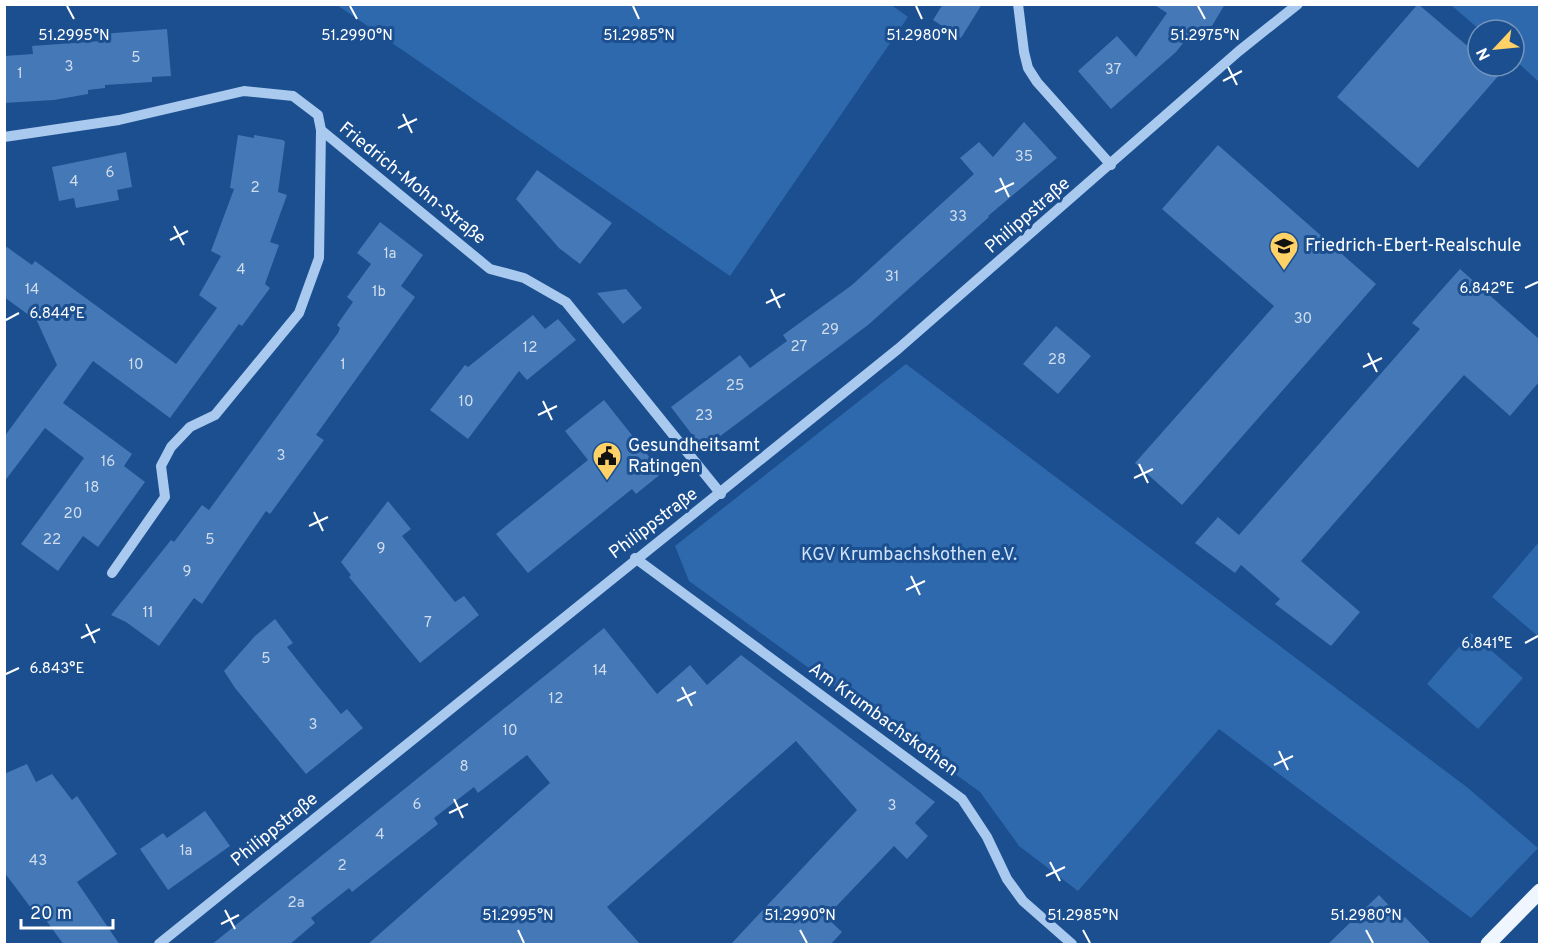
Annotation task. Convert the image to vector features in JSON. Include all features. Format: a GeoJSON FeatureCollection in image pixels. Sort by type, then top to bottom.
{"type":"FeatureCollection","features":[{"type":"Feature","properties":{"kind":"main road"},"geometry":{"type":"LineString","coordinates":[[1488,945],[1539,891]]}},
{"type":"Feature","properties":{"kind":"street"},"geometry":{"type":"LineString","coordinates":[[1018,4],[1028,68],[1036,82],[1111,165]]}},
{"type":"Feature","properties":{"kind":"street","name":"Philippstraße"},"geometry":{"type":"LineString","coordinates":[[159,945],[635,558],[721,494],[898,349],[1239,51],[1298,4]]}},
{"type":"Feature","properties":{"kind":"street","name":"Friedrich-Mohn-Straße"},"geometry":{"type":"LineString","coordinates":[[4,137],[119,120],[244,91],[293,96],[318,115],[321,130],[490,269],[524,278],[566,302],[721,494]]}},
{"type":"Feature","properties":{"kind":"street"},"geometry":{"type":"LineString","coordinates":[[112,573],[165,496],[161,466],[171,447],[190,427],[215,415],[299,313],[320,258],[321,130]]}},
{"type":"Feature","properties":{"kind":"street","name":"Am Krumbachskothen"},"geometry":{"type":"LineString","coordinates":[[635,558],[962,799],[987,837],[1007,879],[1023,901],[1072,945]]}},
{"type":"Feature","properties":{"kind":"green space"},"geometry":{"type":"Polygon","coordinates":[[[890,4],[908,17],[730,276],[337,5],[890,4]]]}},
{"type":"Feature","properties":{"kind":"green space"},"geometry":{"type":"Polygon","coordinates":[[[1451,5],[1539,5],[1539,82],[1526,70],[1526,18],[1466,18],[1451,5]]]}},
{"type":"Feature","properties":{"kind":"green space","name":"KGV Krumbachskothen e.V."},"geometry":{"type":"Polygon","coordinates":[[[906,364],[1468,788],[1538,848],[1471,918],[1219,729],[1078,891],[1019,846],[980,792],[689,581],[675,546],[906,364]]]}},
{"type":"Feature","properties":{"kind":"green space"},"geometry":{"type":"Polygon","coordinates":[[[1539,542],[1539,637],[1492,597],[1539,542]]]}},
{"type":"Feature","properties":{"kind":"green space"},"geometry":{"type":"Polygon","coordinates":[[[1471,633],[1523,678],[1478,729],[1427,684],[1471,633]]]}},
{"type":"Feature","properties":{"kind":"building"},"geometry":{"type":"Polygon","coordinates":[[[943,4],[982,4],[961,38],[933,20],[943,4]]]}},
{"type":"Feature","properties":{"kind":"building"},"geometry":{"type":"Polygon","coordinates":[[[1153,4],[1225,4],[1206,36],[1194,29],[1176,52],[1111,109],[1078,71],[1117,36],[1136,57],[1167,13],[1153,4]]]}},
{"type":"Feature","properties":{"kind":"building"},"geometry":{"type":"Polygon","coordinates":[[[1418,4],[1466,45],[1466,78],[1497,78],[1418,168],[1337,97],[1418,4]]]}},
{"type":"Feature","properties":{"kind":"building"},"geometry":{"type":"Polygon","coordinates":[[[167,29],[171,76],[152,77],[152,82],[105,85],[105,88],[88,90],[88,94],[54,100],[4,103],[4,56],[33,54],[32,46],[101,41],[101,34],[167,29]]]}},
{"type":"Feature","properties":{"kind":"building"},"geometry":{"type":"Polygon","coordinates":[[[1024,122],[1057,158],[988,216],[868,325],[703,449],[671,407],[740,355],[750,368],[787,341],[783,335],[852,285],[974,174],[960,158],[979,142],[993,157],[1024,122]]]}},
{"type":"Feature","properties":{"kind":"building"},"geometry":{"type":"Polygon","coordinates":[[[238,135],[254,138],[254,135],[285,142],[278,192],[287,195],[270,242],[279,245],[265,284],[270,288],[242,326],[239,324],[170,418],[93,361],[63,403],[132,454],[124,466],[145,482],[98,547],[83,536],[58,571],[21,544],[84,458],[45,428],[4,482],[4,437],[57,365],[37,321],[4,297],[4,245],[32,265],[35,261],[176,364],[217,308],[199,295],[221,256],[211,251],[234,189],[230,188],[238,135]]]}},
{"type":"Feature","properties":{"kind":"building"},"geometry":{"type":"Polygon","coordinates":[[[1218,145],[1376,284],[1182,505],[1135,463],[1274,306],[1162,209],[1218,145]]]}},
{"type":"Feature","properties":{"kind":"building"},"geometry":{"type":"Polygon","coordinates":[[[126,152],[132,187],[117,190],[119,200],[76,208],[74,198],[59,201],[52,167],[126,152]]]}},
{"type":"Feature","properties":{"kind":"building"},"geometry":{"type":"Polygon","coordinates":[[[537,170],[612,223],[580,264],[559,248],[516,199],[537,170]]]}},
{"type":"Feature","properties":{"kind":"building"},"geometry":{"type":"Polygon","coordinates":[[[380,222],[423,255],[401,286],[415,297],[316,435],[324,440],[270,514],[266,511],[202,604],[194,598],[159,646],[126,622],[111,615],[171,540],[174,542],[202,505],[209,510],[338,333],[340,328],[337,325],[353,302],[347,297],[371,264],[357,253],[380,222]]]}},
{"type":"Feature","properties":{"kind":"building"},"geometry":{"type":"Polygon","coordinates":[[[1460,269],[1539,339],[1539,382],[1510,416],[1464,375],[1301,561],[1360,612],[1331,646],[1275,604],[1280,599],[1241,565],[1235,573],[1195,543],[1218,517],[1239,535],[1420,329],[1412,323],[1460,269]]]}},
{"type":"Feature","properties":{"kind":"building"},"geometry":{"type":"Polygon","coordinates":[[[626,289],[642,308],[623,324],[597,293],[626,289]]]}},
{"type":"Feature","properties":{"kind":"building"},"geometry":{"type":"Polygon","coordinates":[[[533,315],[545,329],[558,319],[576,340],[527,380],[519,371],[468,439],[430,410],[465,365],[468,367],[533,315]]]}},
{"type":"Feature","properties":{"kind":"building"},"geometry":{"type":"Polygon","coordinates":[[[1056,326],[1091,356],[1058,394],[1023,364],[1056,326]]]}},
{"type":"Feature","properties":{"kind":"building","name":"Gesundheitsamt Ratingen"},"geometry":{"type":"Polygon","coordinates":[[[604,400],[662,473],[636,494],[632,489],[528,573],[496,534],[588,460],[565,431],[604,400]]]}},
{"type":"Feature","properties":{"kind":"building"},"geometry":{"type":"Polygon","coordinates":[[[388,501],[411,529],[402,536],[455,602],[464,596],[479,615],[420,663],[349,577],[351,575],[341,562],[388,501]]]}},
{"type":"Feature","properties":{"kind":"building"},"geometry":{"type":"Polygon","coordinates":[[[275,619],[293,643],[287,647],[314,681],[341,714],[347,709],[363,728],[306,774],[235,688],[224,671],[255,636],[275,619]]]}},
{"type":"Feature","properties":{"kind":"building"},"geometry":{"type":"Polygon","coordinates":[[[604,628],[657,694],[690,665],[707,685],[741,655],[935,802],[915,823],[928,836],[907,859],[894,846],[826,917],[842,932],[830,945],[730,945],[857,810],[796,741],[607,907],[641,945],[367,945],[550,783],[527,755],[478,793],[474,787],[434,818],[438,824],[352,892],[349,888],[311,918],[315,923],[289,945],[211,945],[604,628]]]}},
{"type":"Feature","properties":{"kind":"building"},"geometry":{"type":"Polygon","coordinates":[[[27,764],[36,782],[52,774],[72,800],[77,796],[117,854],[77,882],[120,945],[64,945],[38,909],[34,912],[4,872],[4,774],[27,764]]]}},
{"type":"Feature","properties":{"kind":"building"},"geometry":{"type":"Polygon","coordinates":[[[205,811],[230,846],[168,890],[140,849],[163,833],[167,838],[205,811]]]}},
{"type":"Feature","properties":{"kind":"building"},"geometry":{"type":"Polygon","coordinates":[[[1379,895],[1402,919],[1405,917],[1432,945],[1327,945],[1379,895]]]}},
{"type":"Feature","properties":{"kind":"place","name":"Friedrich-Ebert-Realschule"},"geometry":{"type":"Point","coordinates":[1284,272]}},
{"type":"Feature","properties":{"kind":"place","name":"Gesundheitsamt Ratingen"},"geometry":{"type":"Point","coordinates":[607,482]}}]}
